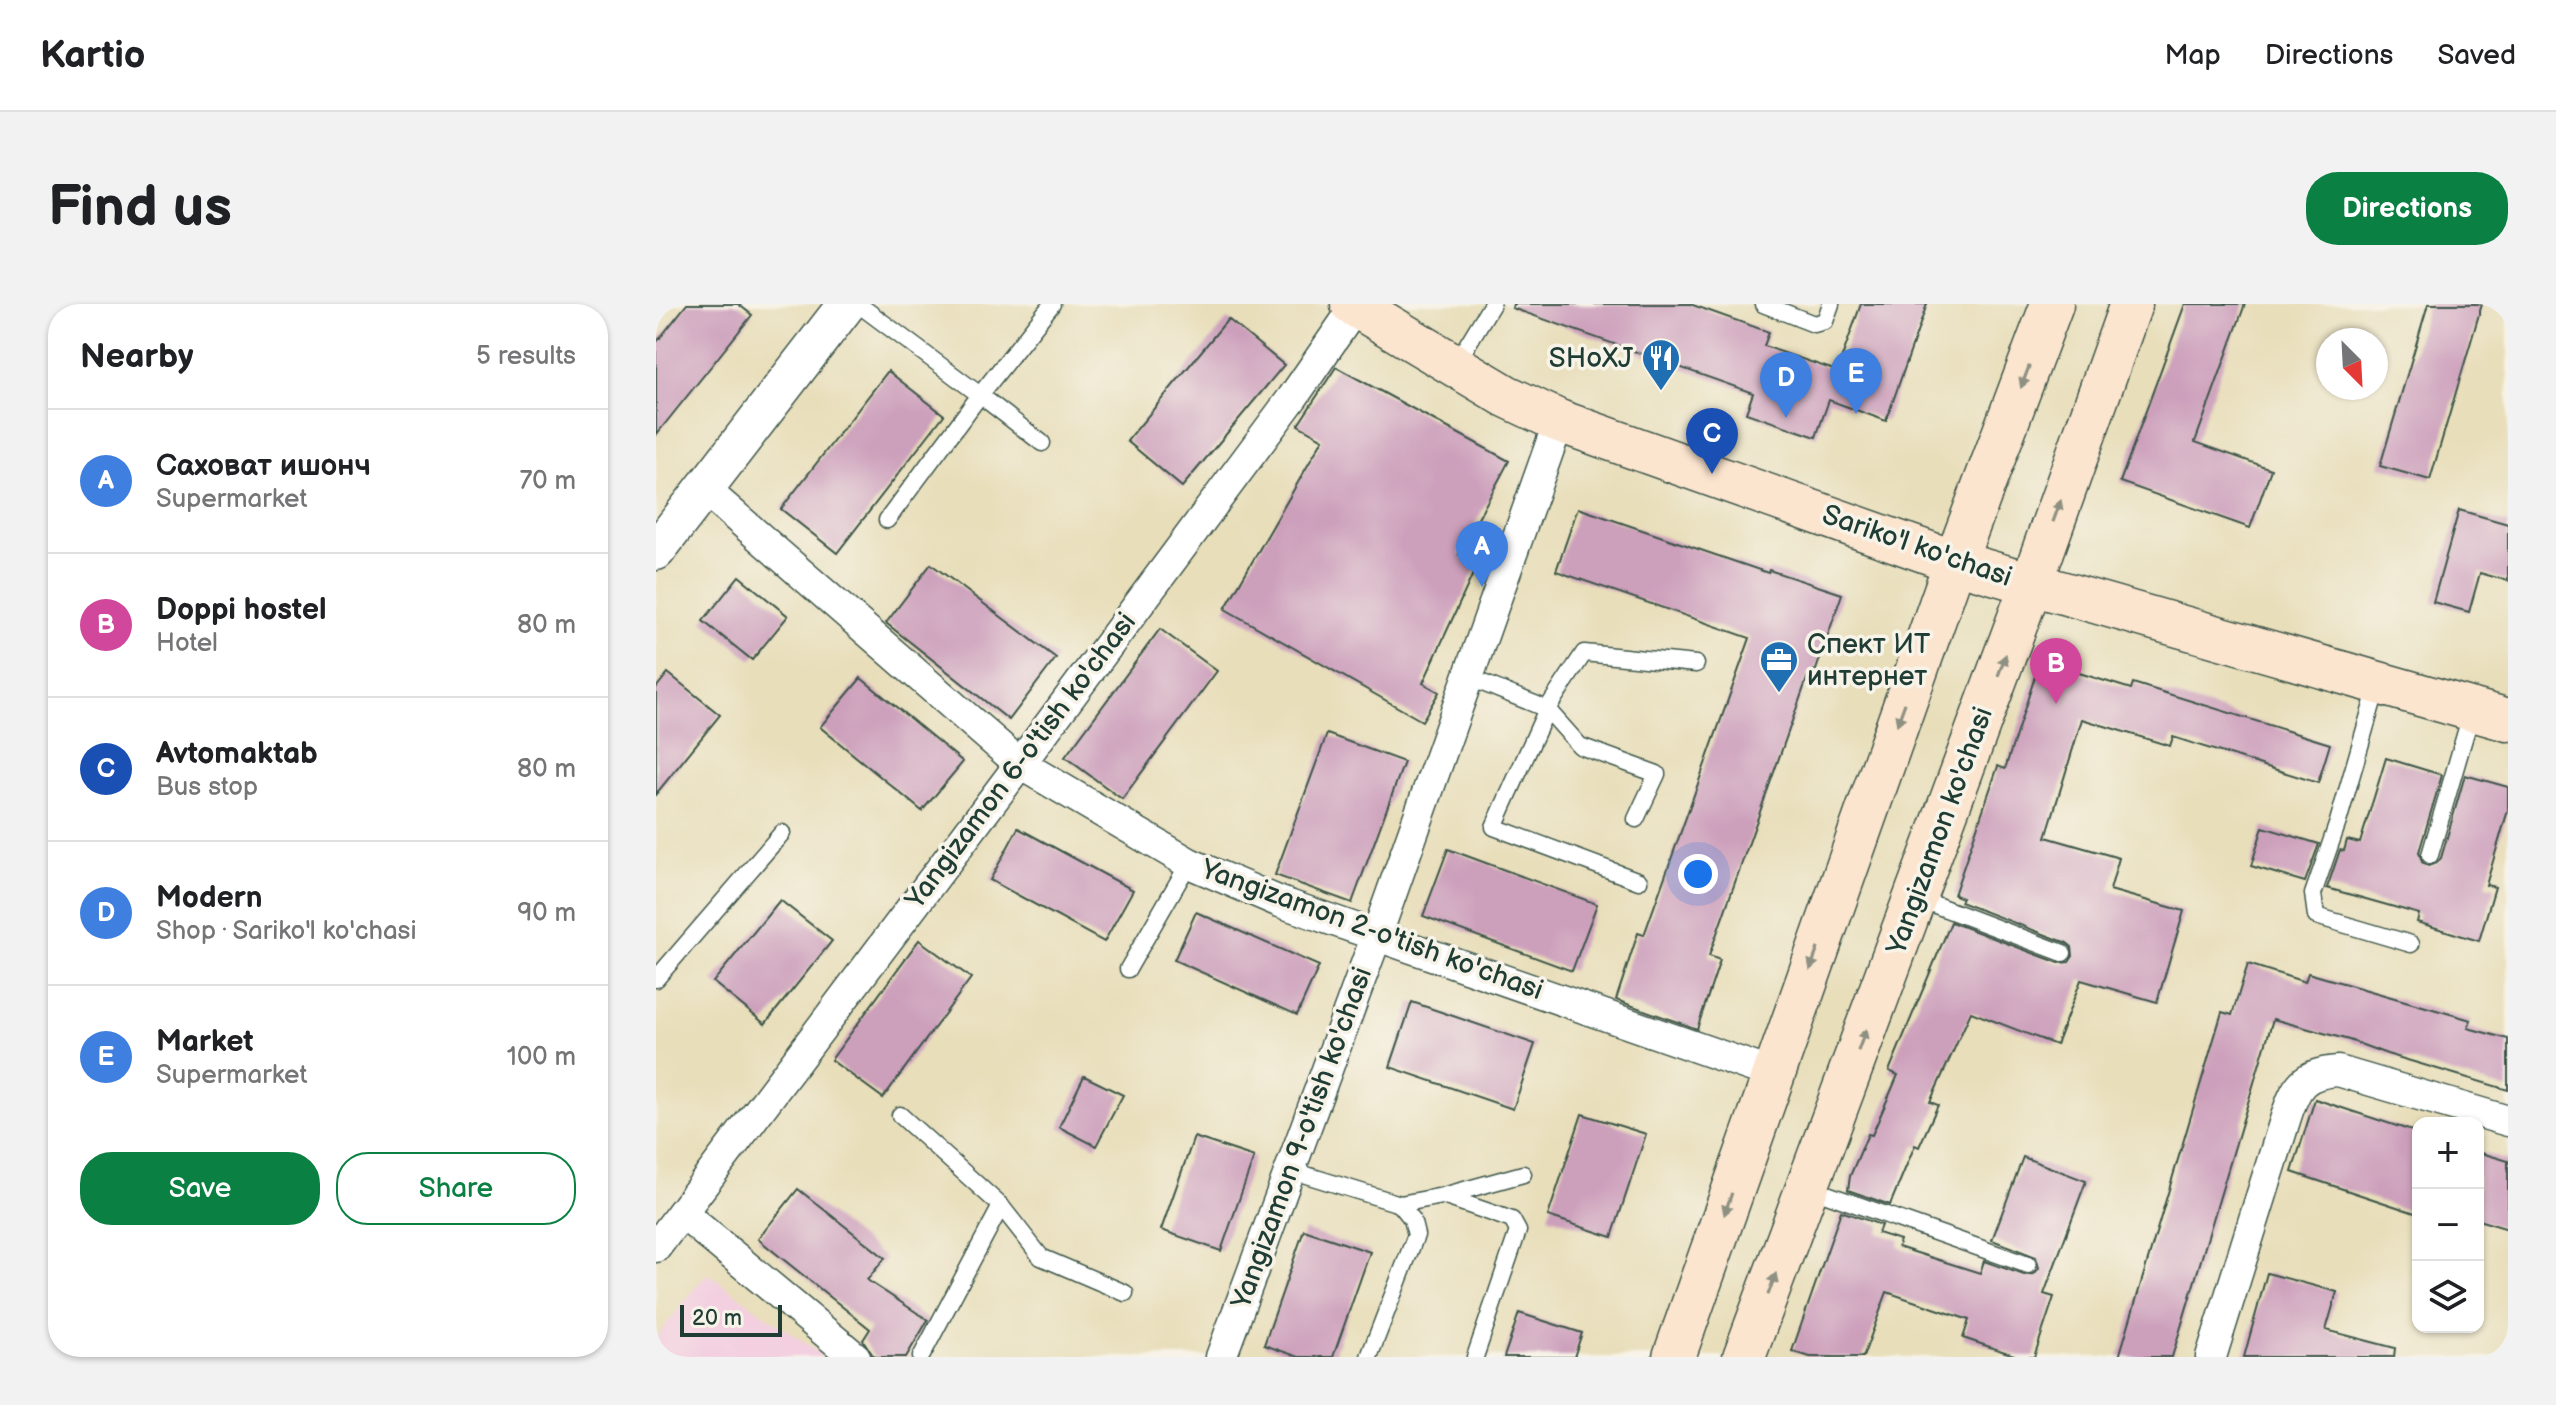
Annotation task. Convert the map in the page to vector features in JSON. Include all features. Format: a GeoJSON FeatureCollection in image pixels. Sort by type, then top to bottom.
{"type":"FeatureCollection","features":[{"type":"Feature","properties":{"kind":"main road"},"geometry":{"type":"LineString","coordinates":[[1674,1357],[1955,562],[2052,304]]}},
{"type":"Feature","properties":{"kind":"main road","name":"Yangizamon ko'chasi"},"geometry":{"type":"LineString","coordinates":[[1744,1357],[2031,585],[2131,304]]}},
{"type":"Feature","properties":{"kind":"main road","name":"Sariko'l ko'chasi"},"geometry":{"type":"LineString","coordinates":[[1354,305],[1454,367],[1559,421],[1955,562],[2490,715]]}},
{"type":"Feature","properties":{"kind":"street"},"geometry":{"type":"LineString","coordinates":[[656,551],[847,304]]}},
{"type":"Feature","properties":{"kind":"street","name":"Yangizamon 6-o'tish ko'chasi"},"geometry":{"type":"LineString","coordinates":[[656,1247],[1293,397],[1354,305]]}},
{"type":"Feature","properties":{"kind":"street","name":"Yangizamon 9-o'tish ko'chasi"},"geometry":{"type":"LineString","coordinates":[[1221,1357],[1376,937],[1559,421]]}},
{"type":"Feature","properties":{"kind":"street","name":"Yangizamon 2-o'tish ko'chasi"},"geometry":{"type":"LineString","coordinates":[[703,488],[1020,764],[1189,863],[1280,902],[1376,937],[1773,1074]]}},
{"type":"Feature","properties":{"kind":"street"},"geometry":{"type":"LineString","coordinates":[[2211,1357],[2290,1106],[2300,1084],[2323,1072],[2338,1071],[2508,1121]]}},
{"type":"Feature","properties":{"kind":"street"},"geometry":{"type":"LineString","coordinates":[[682,1213],[855,1357]]}},
{"type":"Feature","properties":{"kind":"lane"},"geometry":{"type":"LineString","coordinates":[[858,304],[1042,443]]}},
{"type":"Feature","properties":{"kind":"lane"},"geometry":{"type":"LineString","coordinates":[[887,520],[1052,304]]}},
{"type":"Feature","properties":{"kind":"lane"},"geometry":{"type":"LineString","coordinates":[[1454,367],[1492,304]]}},
{"type":"Feature","properties":{"kind":"lane"},"geometry":{"type":"LineString","coordinates":[[1763,304],[1814,324],[1825,321],[1831,304]]}},
{"type":"Feature","properties":{"kind":"lane"},"geometry":{"type":"LineString","coordinates":[[1639,881],[1494,827],[1547,709],[1584,653],[1696,664]]}},
{"type":"Feature","properties":{"kind":"lane"},"geometry":{"type":"LineString","coordinates":[[1468,677],[1547,709],[1580,746],[1657,774],[1636,819]]}},
{"type":"Feature","properties":{"kind":"lane"},"geometry":{"type":"LineString","coordinates":[[2378,683],[2338,822],[2313,894],[2316,916],[2411,944]]}},
{"type":"Feature","properties":{"kind":"lane"},"geometry":{"type":"LineString","coordinates":[[2430,855],[2490,715]]}},
{"type":"Feature","properties":{"kind":"lane"},"geometry":{"type":"LineString","coordinates":[[656,979],[782,833]]}},
{"type":"Feature","properties":{"kind":"lane"},"geometry":{"type":"LineString","coordinates":[[1128,969],[1189,863]]}},
{"type":"Feature","properties":{"kind":"lane"},"geometry":{"type":"LineString","coordinates":[[1915,897],[2063,953]]}},
{"type":"Feature","properties":{"kind":"lane"},"geometry":{"type":"LineString","coordinates":[[900,1115],[1001,1206],[1041,1257],[1125,1293]]}},
{"type":"Feature","properties":{"kind":"lane"},"geometry":{"type":"LineString","coordinates":[[1290,1170],[1400,1204],[1443,1196],[1523,1174]]}},
{"type":"Feature","properties":{"kind":"lane"},"geometry":{"type":"LineString","coordinates":[[1807,1187],[2028,1265]]}},
{"type":"Feature","properties":{"kind":"lane"},"geometry":{"type":"LineString","coordinates":[[1443,1196],[1512,1220],[1518,1231],[1475,1357]]}},
{"type":"Feature","properties":{"kind":"lane"},"geometry":{"type":"LineString","coordinates":[[1369,1357],[1416,1235],[1412,1219],[1400,1204]]}},
{"type":"Feature","properties":{"kind":"lane"},"geometry":{"type":"LineString","coordinates":[[921,1357],[1001,1206]]}},
{"type":"Feature","properties":{"kind":"shaded area"},"geometry":{"type":"Polygon","coordinates":[[[707,1273],[824,1357],[656,1357],[656,1338],[707,1273]]]}},
{"type":"Feature","properties":{"kind":"building"},"geometry":{"type":"Polygon","coordinates":[[[687,304],[738,304],[752,315],[656,435],[656,343],[687,304]]]}},
{"type":"Feature","properties":{"kind":"building"},"geometry":{"type":"Polygon","coordinates":[[[1513,304],[1690,304],[1769,332],[1764,346],[1837,371],[1861,304],[1927,304],[1886,421],[1829,400],[1816,437],[1746,413],[1753,393],[1512,308],[1513,304]]]}},
{"type":"Feature","properties":{"kind":"building"},"geometry":{"type":"Polygon","coordinates":[[[2185,304],[2245,304],[2195,442],[2271,469],[2250,528],[2120,482],[2185,304]]]}},
{"type":"Feature","properties":{"kind":"building"},"geometry":{"type":"Polygon","coordinates":[[[2428,304],[2482,304],[2430,480],[2380,466],[2428,304]]]}},
{"type":"Feature","properties":{"kind":"building"},"geometry":{"type":"Polygon","coordinates":[[[1228,319],[1284,365],[1182,487],[1127,441],[1228,319]]]}},
{"type":"Feature","properties":{"kind":"building"},"geometry":{"type":"Polygon","coordinates":[[[1336,367],[1509,461],[1459,554],[1478,563],[1423,683],[1439,692],[1422,721],[1225,609],[1323,439],[1298,425],[1336,367]]]}},
{"type":"Feature","properties":{"kind":"building"},"geometry":{"type":"Polygon","coordinates":[[[888,371],[944,415],[837,553],[781,509],[888,371]]]}},
{"type":"Feature","properties":{"kind":"building"},"geometry":{"type":"Polygon","coordinates":[[[1578,508],[1768,573],[1769,570],[1842,594],[1816,670],[1809,673],[1709,956],[1720,960],[1697,1029],[1616,1000],[1638,933],[1644,935],[1750,638],[1556,571],[1578,508]]]}},
{"type":"Feature","properties":{"kind":"building"},"geometry":{"type":"Polygon","coordinates":[[[2459,510],[2508,524],[2508,581],[2480,573],[2469,612],[2433,602],[2459,510]]]}},
{"type":"Feature","properties":{"kind":"building"},"geometry":{"type":"Polygon","coordinates":[[[931,564],[1056,658],[1009,720],[886,623],[931,564]]]}},
{"type":"Feature","properties":{"kind":"building"},"geometry":{"type":"Polygon","coordinates":[[[739,576],[788,616],[752,660],[703,621],[739,576]]]}},
{"type":"Feature","properties":{"kind":"building"},"geometry":{"type":"Polygon","coordinates":[[[1160,629],[1217,671],[1122,799],[1065,757],[1160,629]]]}},
{"type":"Feature","properties":{"kind":"building"},"geometry":{"type":"Polygon","coordinates":[[[2040,661],[2131,689],[2133,683],[2330,744],[2318,783],[2173,737],[2170,746],[2082,719],[2046,837],[2119,858],[2110,890],[2184,911],[2157,1002],[2081,980],[2056,1045],[1971,1012],[1930,1102],[1938,1105],[1919,1147],[1915,1145],[1890,1205],[1848,1190],[1850,1176],[1898,1075],[1889,1071],[1951,922],[2059,963],[2069,962],[2073,956],[2072,947],[2067,943],[1960,902],[1962,898],[1954,895],[1998,766],[2005,769],[2040,661]]]}},
{"type":"Feature","properties":{"kind":"building"},"geometry":{"type":"Polygon","coordinates":[[[668,673],[720,715],[656,794],[656,688],[668,673]]]}},
{"type":"Feature","properties":{"kind":"building"},"geometry":{"type":"Polygon","coordinates":[[[861,678],[963,762],[922,811],[820,727],[861,678]]]}},
{"type":"Feature","properties":{"kind":"building"},"geometry":{"type":"Polygon","coordinates":[[[1327,734],[1404,762],[1352,903],[1275,875],[1327,734]]]}},
{"type":"Feature","properties":{"kind":"building"},"geometry":{"type":"Polygon","coordinates":[[[2386,758],[2442,775],[2419,852],[2422,862],[2428,866],[2441,858],[2465,775],[2508,787],[2508,810],[2486,885],[2495,887],[2479,941],[2417,922],[2419,914],[2327,888],[2340,850],[2344,851],[2347,840],[2360,843],[2386,758]]]}},
{"type":"Feature","properties":{"kind":"building"},"geometry":{"type":"Polygon","coordinates":[[[2263,827],[2319,844],[2305,882],[2251,866],[2263,827]]]}},
{"type":"Feature","properties":{"kind":"building"},"geometry":{"type":"Polygon","coordinates":[[[1018,828],[1133,890],[1104,942],[990,880],[1018,828]]]}},
{"type":"Feature","properties":{"kind":"building"},"geometry":{"type":"Polygon","coordinates":[[[1448,849],[1597,904],[1572,971],[1423,916],[1448,849]]]}},
{"type":"Feature","properties":{"kind":"building"},"geometry":{"type":"Polygon","coordinates":[[[780,900],[832,941],[765,1024],[713,982],[780,900]]]}},
{"type":"Feature","properties":{"kind":"building"},"geometry":{"type":"Polygon","coordinates":[[[1196,912],[1319,966],[1297,1015],[1174,960],[1196,912]]]}},
{"type":"Feature","properties":{"kind":"building"},"geometry":{"type":"Polygon","coordinates":[[[919,940],[971,978],[883,1098],[831,1060],[919,940]]]}},
{"type":"Feature","properties":{"kind":"building"},"geometry":{"type":"Polygon","coordinates":[[[2248,964],[2305,982],[2308,973],[2471,1020],[2468,1028],[2508,1039],[2508,1090],[2273,1019],[2172,1357],[2119,1357],[2222,1012],[2232,1015],[2248,964]]]}},
{"type":"Feature","properties":{"kind":"building"},"geometry":{"type":"Polygon","coordinates":[[[1412,1002],[1535,1044],[1513,1109],[1390,1067],[1412,1002]]]}},
{"type":"Feature","properties":{"kind":"building"},"geometry":{"type":"Polygon","coordinates":[[[1084,1076],[1123,1095],[1096,1146],[1059,1127],[1084,1076]]]}},
{"type":"Feature","properties":{"kind":"building"},"geometry":{"type":"Polygon","coordinates":[[[2315,1099],[2412,1131],[2412,1212],[2292,1172],[2315,1099]]]}},
{"type":"Feature","properties":{"kind":"building"},"geometry":{"type":"Polygon","coordinates":[[[1582,1114],[1646,1134],[1612,1237],[1548,1216],[1582,1114]]]}},
{"type":"Feature","properties":{"kind":"building"},"geometry":{"type":"Polygon","coordinates":[[[1194,1137],[1254,1157],[1221,1251],[1161,1230],[1194,1137]]]}},
{"type":"Feature","properties":{"kind":"building"},"geometry":{"type":"Polygon","coordinates":[[[2484,1154],[2508,1161],[2508,1229],[2484,1222],[2484,1154]]]}},
{"type":"Feature","properties":{"kind":"building"},"geometry":{"type":"Polygon","coordinates":[[[2023,1157],[2086,1181],[2044,1294],[2054,1297],[2034,1357],[2020,1357],[1963,1338],[1969,1320],[1887,1292],[1863,1357],[1810,1357],[1792,1351],[1841,1211],[1881,1225],[1878,1233],[1900,1240],[1898,1247],[1980,1273],[1984,1261],[2024,1275],[2034,1274],[2039,1268],[2036,1257],[1992,1240],[2023,1157]]]}},
{"type":"Feature","properties":{"kind":"building"},"geometry":{"type":"Polygon","coordinates":[[[798,1189],[885,1258],[867,1280],[928,1320],[906,1357],[877,1357],[872,1354],[863,1340],[870,1329],[758,1239],[798,1189]]]}},
{"type":"Feature","properties":{"kind":"building"},"geometry":{"type":"Polygon","coordinates":[[[1304,1230],[1370,1252],[1333,1357],[1299,1357],[1264,1345],[1304,1230]]]}},
{"type":"Feature","properties":{"kind":"building"},"geometry":{"type":"Polygon","coordinates":[[[2267,1273],[2337,1292],[2326,1330],[2395,1348],[2394,1357],[2244,1357],[2267,1273]]]}},
{"type":"Feature","properties":{"kind":"building"},"geometry":{"type":"Polygon","coordinates":[[[1519,1313],[1582,1333],[1574,1357],[1504,1357],[1519,1313]]]}},
{"type":"Feature","properties":{"kind":"place","name":"SHoXJ"},"geometry":{"type":"Point","coordinates":[1661,392]}},
{"type":"Feature","properties":{"kind":"place","name":"Market"},"geometry":{"type":"Point","coordinates":[1856,414]}},
{"type":"Feature","properties":{"kind":"place","name":"Modern"},"geometry":{"type":"Point","coordinates":[1786,418]}},
{"type":"Feature","properties":{"kind":"place","name":"Avtomaktab"},"geometry":{"type":"Point","coordinates":[1712,474]}},
{"type":"Feature","properties":{"kind":"place","name":"Саховат ишонч"},"geometry":{"type":"Point","coordinates":[1482,587]}},
{"type":"Feature","properties":{"kind":"place","name":"Спект ИТ интернет"},"geometry":{"type":"Point","coordinates":[1779,694]}},
{"type":"Feature","properties":{"kind":"place","name":"Doppi hostel"},"geometry":{"type":"Point","coordinates":[2056,704]}}]}
